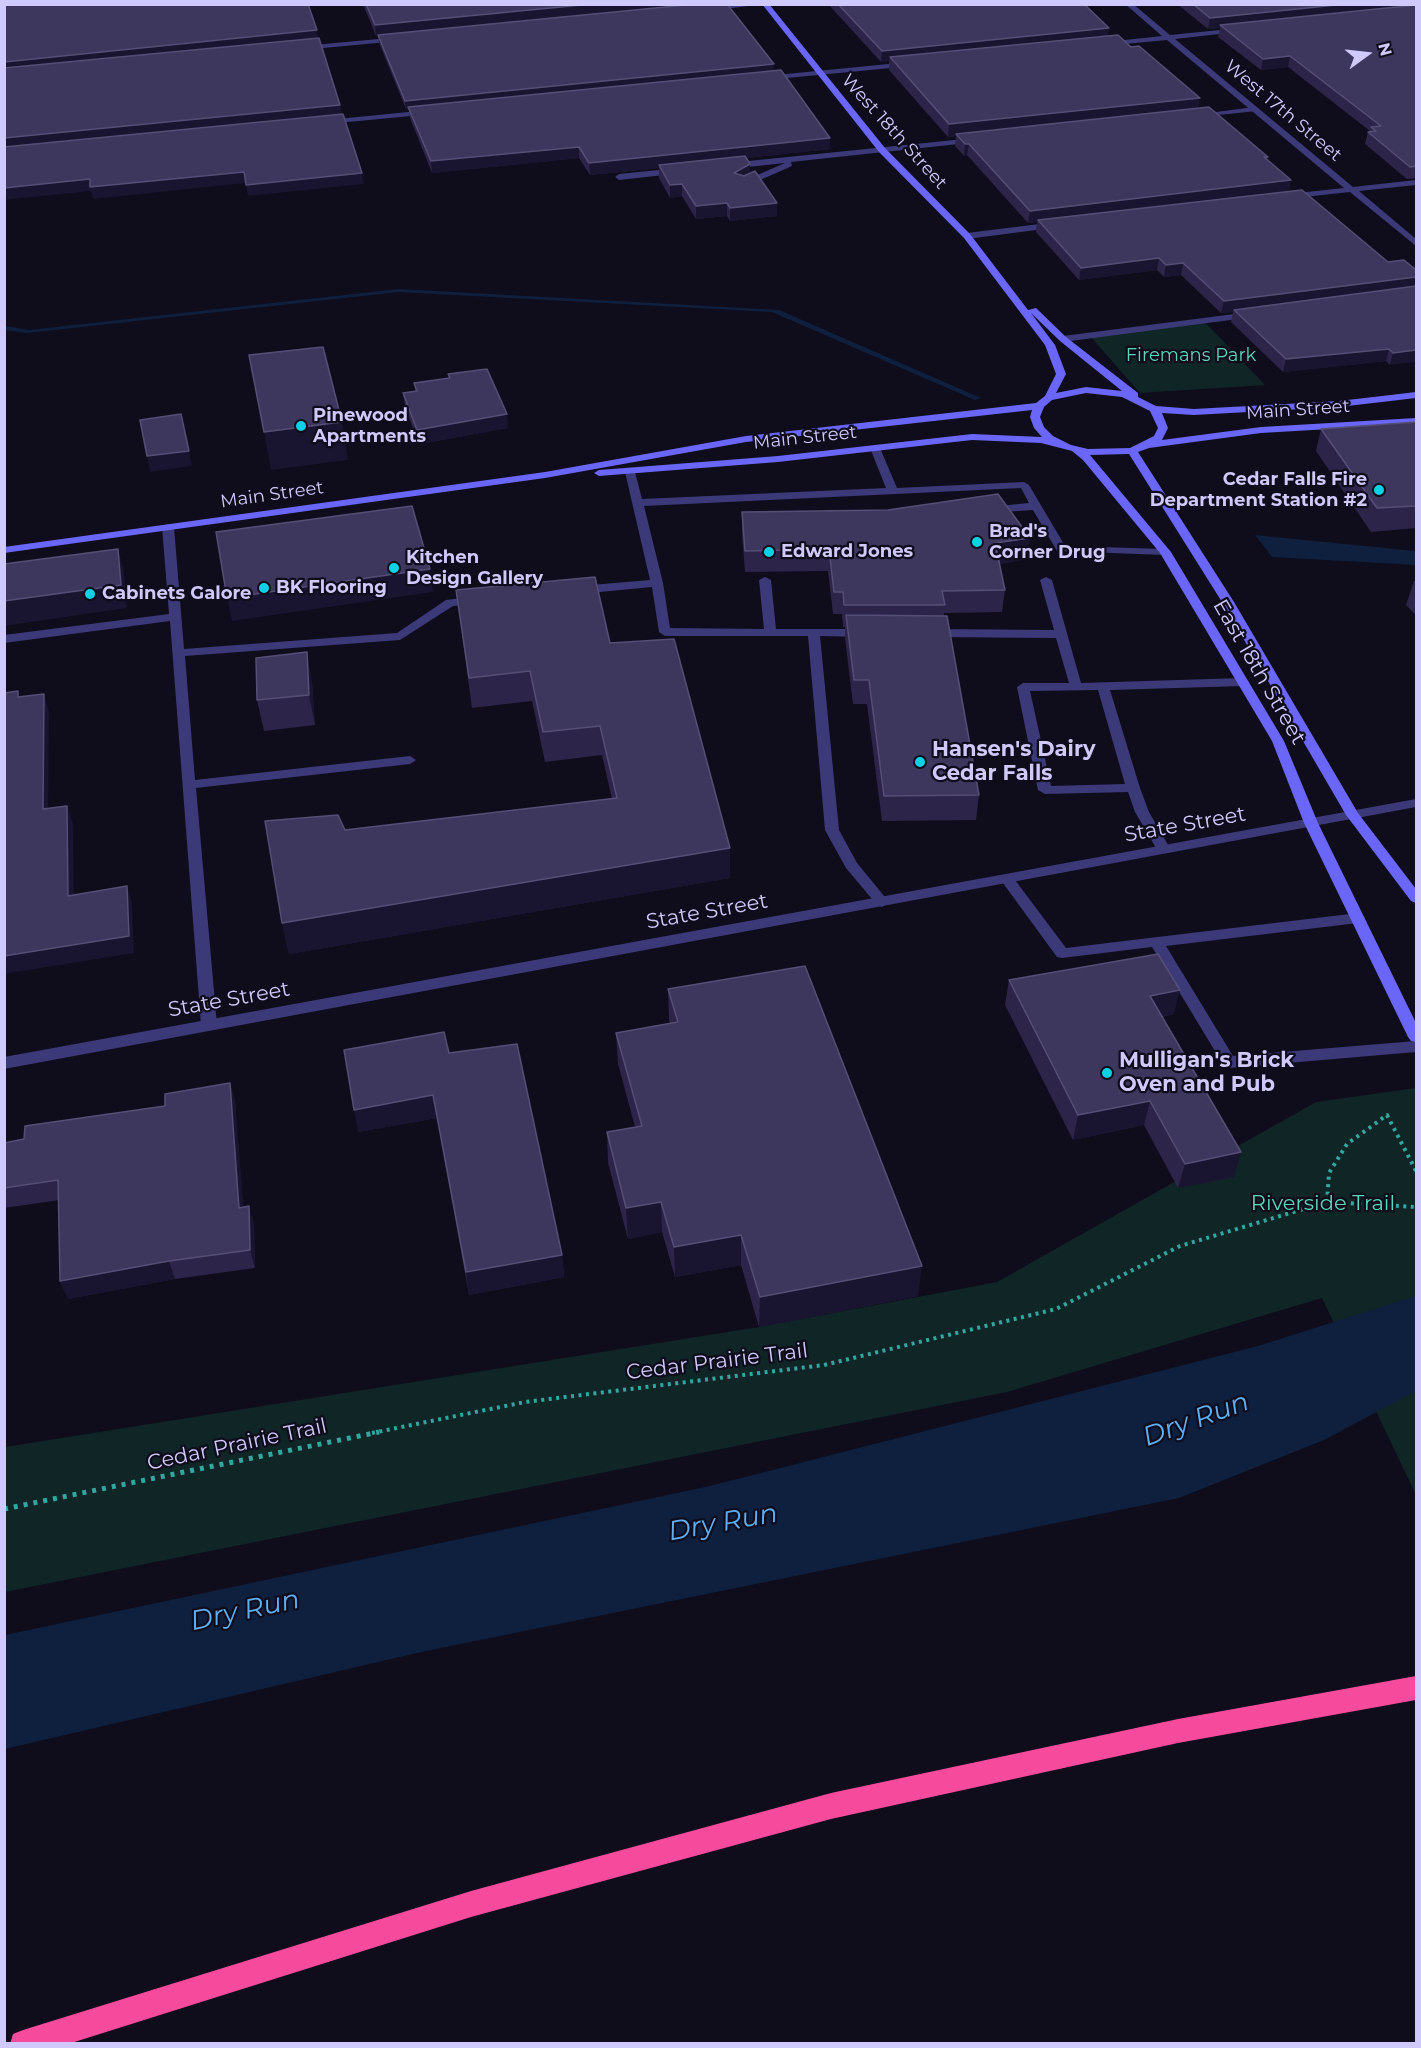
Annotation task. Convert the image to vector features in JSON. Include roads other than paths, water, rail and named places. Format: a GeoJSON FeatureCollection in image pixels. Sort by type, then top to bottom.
{"type":"FeatureCollection","features":[{"type":"Feature","properties":{"kind":"highway"},"geometry":{"type":"LineString","coordinates":[[23,2043],[471,1904],[831,1806],[1178,1731],[1416,1688]]}},
{"type":"Feature","properties":{"kind":"main road","name":"West 18th Street"},"geometry":{"type":"LineString","coordinates":[[764,4],[882,150],[967,236],[1050,345],[1061,374],[1049,398]]}},
{"type":"Feature","properties":{"kind":"main road","name":"West 18th Street"},"geometry":{"type":"LineString","coordinates":[[1001,278],[1063,339],[1141,401]]}},
{"type":"Feature","properties":{"kind":"main road"},"geometry":{"type":"LineString","coordinates":[[1071,447],[1049,438],[1039,428],[1035,417],[1039,406],[1049,398],[1086,390],[1105,390],[1141,401],[1154,409],[1161,418],[1162,428],[1158,438],[1148,445]]}},
{"type":"Feature","properties":{"kind":"main road","name":"Main Street"},"geometry":{"type":"LineString","coordinates":[[1154,409],[1194,412],[1339,404],[1416,395]]}},
{"type":"Feature","properties":{"kind":"main road","name":"Main Street"},"geometry":{"type":"LineString","coordinates":[[4,550],[545,475],[746,439],[1039,406]]}},
{"type":"Feature","properties":{"kind":"main road","name":"Main Street"},"geometry":{"type":"LineString","coordinates":[[545,475],[630,472],[972,437],[1042,440],[1111,453],[1132,451],[1148,445],[1261,430],[1416,421]]}},
{"type":"Feature","properties":{"kind":"main road","name":"East 18th Street"},"geometry":{"type":"LineString","coordinates":[[1071,447],[1086,458],[1165,552],[1278,741],[1311,823],[1416,1037]]}},
{"type":"Feature","properties":{"kind":"main road","name":"East 18th Street"},"geometry":{"type":"LineString","coordinates":[[1132,451],[1234,612],[1353,815],[1416,898]]}},
{"type":"Feature","properties":{"kind":"street"},"geometry":{"type":"LineString","coordinates":[[698,10],[764,4]]}},
{"type":"Feature","properties":{"kind":"street","name":"West 17th Street"},"geometry":{"type":"LineString","coordinates":[[1128,4],[1416,243]]}},
{"type":"Feature","properties":{"kind":"street"},"geometry":{"type":"LineString","coordinates":[[1098,44],[1251,29]]}},
{"type":"Feature","properties":{"kind":"street"},"geometry":{"type":"LineString","coordinates":[[287,49],[413,38]]}},
{"type":"Feature","properties":{"kind":"street"},"geometry":{"type":"LineString","coordinates":[[760,79],[925,62]]}},
{"type":"Feature","properties":{"kind":"street"},"geometry":{"type":"LineString","coordinates":[[1183,117],[1254,109]]}},
{"type":"Feature","properties":{"kind":"street"},"geometry":{"type":"LineString","coordinates":[[311,124],[441,111]]}},
{"type":"Feature","properties":{"kind":"street"},"geometry":{"type":"LineString","coordinates":[[722,166],[981,139]]}},
{"type":"Feature","properties":{"kind":"street"},"geometry":{"type":"LineString","coordinates":[[740,185],[802,158]]}},
{"type":"Feature","properties":{"kind":"street"},"geometry":{"type":"LineString","coordinates":[[619,177],[688,170]]}},
{"type":"Feature","properties":{"kind":"street"},"geometry":{"type":"LineString","coordinates":[[1275,199],[1416,182]]}},
{"type":"Feature","properties":{"kind":"street"},"geometry":{"type":"LineString","coordinates":[[967,236],[1068,224]]}},
{"type":"Feature","properties":{"kind":"street"},"geometry":{"type":"LineString","coordinates":[[1063,339],[1263,313]]}},
{"type":"Feature","properties":{"kind":"street"},"geometry":{"type":"LineString","coordinates":[[875,448],[893,491]]}},
{"type":"Feature","properties":{"kind":"street"},"geometry":{"type":"LineString","coordinates":[[630,472],[657,583],[665,632],[873,633]]}},
{"type":"Feature","properties":{"kind":"street"},"geometry":{"type":"LineString","coordinates":[[637,503],[1024,485],[1061,549],[1165,552]]}},
{"type":"Feature","properties":{"kind":"street"},"geometry":{"type":"LineString","coordinates":[[914,490],[925,502]]}},
{"type":"Feature","properties":{"kind":"street"},"geometry":{"type":"LineString","coordinates":[[981,511],[1035,506]]}},
{"type":"Feature","properties":{"kind":"street"},"geometry":{"type":"LineString","coordinates":[[168,527],[209,1025]]}},
{"type":"Feature","properties":{"kind":"street"},"geometry":{"type":"LineString","coordinates":[[765,580],[770,632]]}},
{"type":"Feature","properties":{"kind":"street"},"geometry":{"type":"LineString","coordinates":[[1046,580],[1076,687]]}},
{"type":"Feature","properties":{"kind":"street"},"geometry":{"type":"LineString","coordinates":[[565,592],[657,583]]}},
{"type":"Feature","properties":{"kind":"street"},"geometry":{"type":"LineString","coordinates":[[179,653],[400,636],[450,603],[496,598]]}},
{"type":"Feature","properties":{"kind":"street"},"geometry":{"type":"LineString","coordinates":[[4,639],[176,617]]}},
{"type":"Feature","properties":{"kind":"street"},"geometry":{"type":"LineString","coordinates":[[814,633],[832,830],[851,865],[882,902]]}},
{"type":"Feature","properties":{"kind":"street"},"geometry":{"type":"LineString","coordinates":[[920,633],[1061,634]]}},
{"type":"Feature","properties":{"kind":"street"},"geometry":{"type":"LineString","coordinates":[[1132,788],[1045,790],[1023,687],[1103,687],[1243,682]]}},
{"type":"Feature","properties":{"kind":"street"},"geometry":{"type":"LineString","coordinates":[[1103,687],[1132,788],[1164,850]]}},
{"type":"Feature","properties":{"kind":"street"},"geometry":{"type":"LineString","coordinates":[[189,785],[410,760]]}},
{"type":"Feature","properties":{"kind":"street","name":"State Street"},"geometry":{"type":"LineString","coordinates":[[4,1063],[1416,803]]}},
{"type":"Feature","properties":{"kind":"street"},"geometry":{"type":"LineString","coordinates":[[1007,879],[1062,953],[1157,944],[1358,918]]}},
{"type":"Feature","properties":{"kind":"street"},"geometry":{"type":"LineString","coordinates":[[1157,944],[1229,1062],[1416,1047]]}},
{"type":"Feature","properties":{"kind":"water"},"geometry":{"type":"Polygon","coordinates":[[[399,289],[779,310],[981,398],[975,400],[772,312],[399,292],[27,333],[5,330],[5,326],[29,330],[399,289]]]}},
{"type":"Feature","properties":{"kind":"water"},"geometry":{"type":"Polygon","coordinates":[[[1255,535],[1416,551],[1416,565],[1272,557],[1255,535]]]}},
{"type":"Feature","properties":{"kind":"water","name":"Dry Run"},"geometry":{"type":"Polygon","coordinates":[[[1416,1296],[1416,1391],[1324,1440],[1179,1498],[421,1652],[5,1749],[5,1635],[710,1486],[1258,1346],[1416,1296]]]}},
{"type":"Feature","properties":{"kind":"place","name":"Pinewood Apartments"},"geometry":{"type":"Point","coordinates":[301,426]}},
{"type":"Feature","properties":{"kind":"place","name":"Cedar Falls Fire Department Station #2"},"geometry":{"type":"Point","coordinates":[1379,490]}},
{"type":"Feature","properties":{"kind":"place","name":"Brad's Corner Drug"},"geometry":{"type":"Point","coordinates":[977,542]}},
{"type":"Feature","properties":{"kind":"place","name":"Edward Jones"},"geometry":{"type":"Point","coordinates":[769,552]}},
{"type":"Feature","properties":{"kind":"place","name":"Kitchen Design Gallery"},"geometry":{"type":"Point","coordinates":[394,568]}},
{"type":"Feature","properties":{"kind":"place","name":"BK Flooring"},"geometry":{"type":"Point","coordinates":[264,588]}},
{"type":"Feature","properties":{"kind":"place","name":"Cabinets Galore"},"geometry":{"type":"Point","coordinates":[90,594]}},
{"type":"Feature","properties":{"kind":"place","name":"Hansen's Dairy Cedar Falls"},"geometry":{"type":"Point","coordinates":[920,762]}},
{"type":"Feature","properties":{"kind":"place","name":"Mulligan's Brick Oven and Pub"},"geometry":{"type":"Point","coordinates":[1107,1073]}},
{"type":"Feature","properties":{"kind":"park label","name":"Firemans Park"},"geometry":{"type":"Point","coordinates":[1191,356]}},
{"type":"Feature","properties":{"kind":"park label","name":"Riverside Trail"},"geometry":{"type":"Point","coordinates":[1323,1204]}}]}
